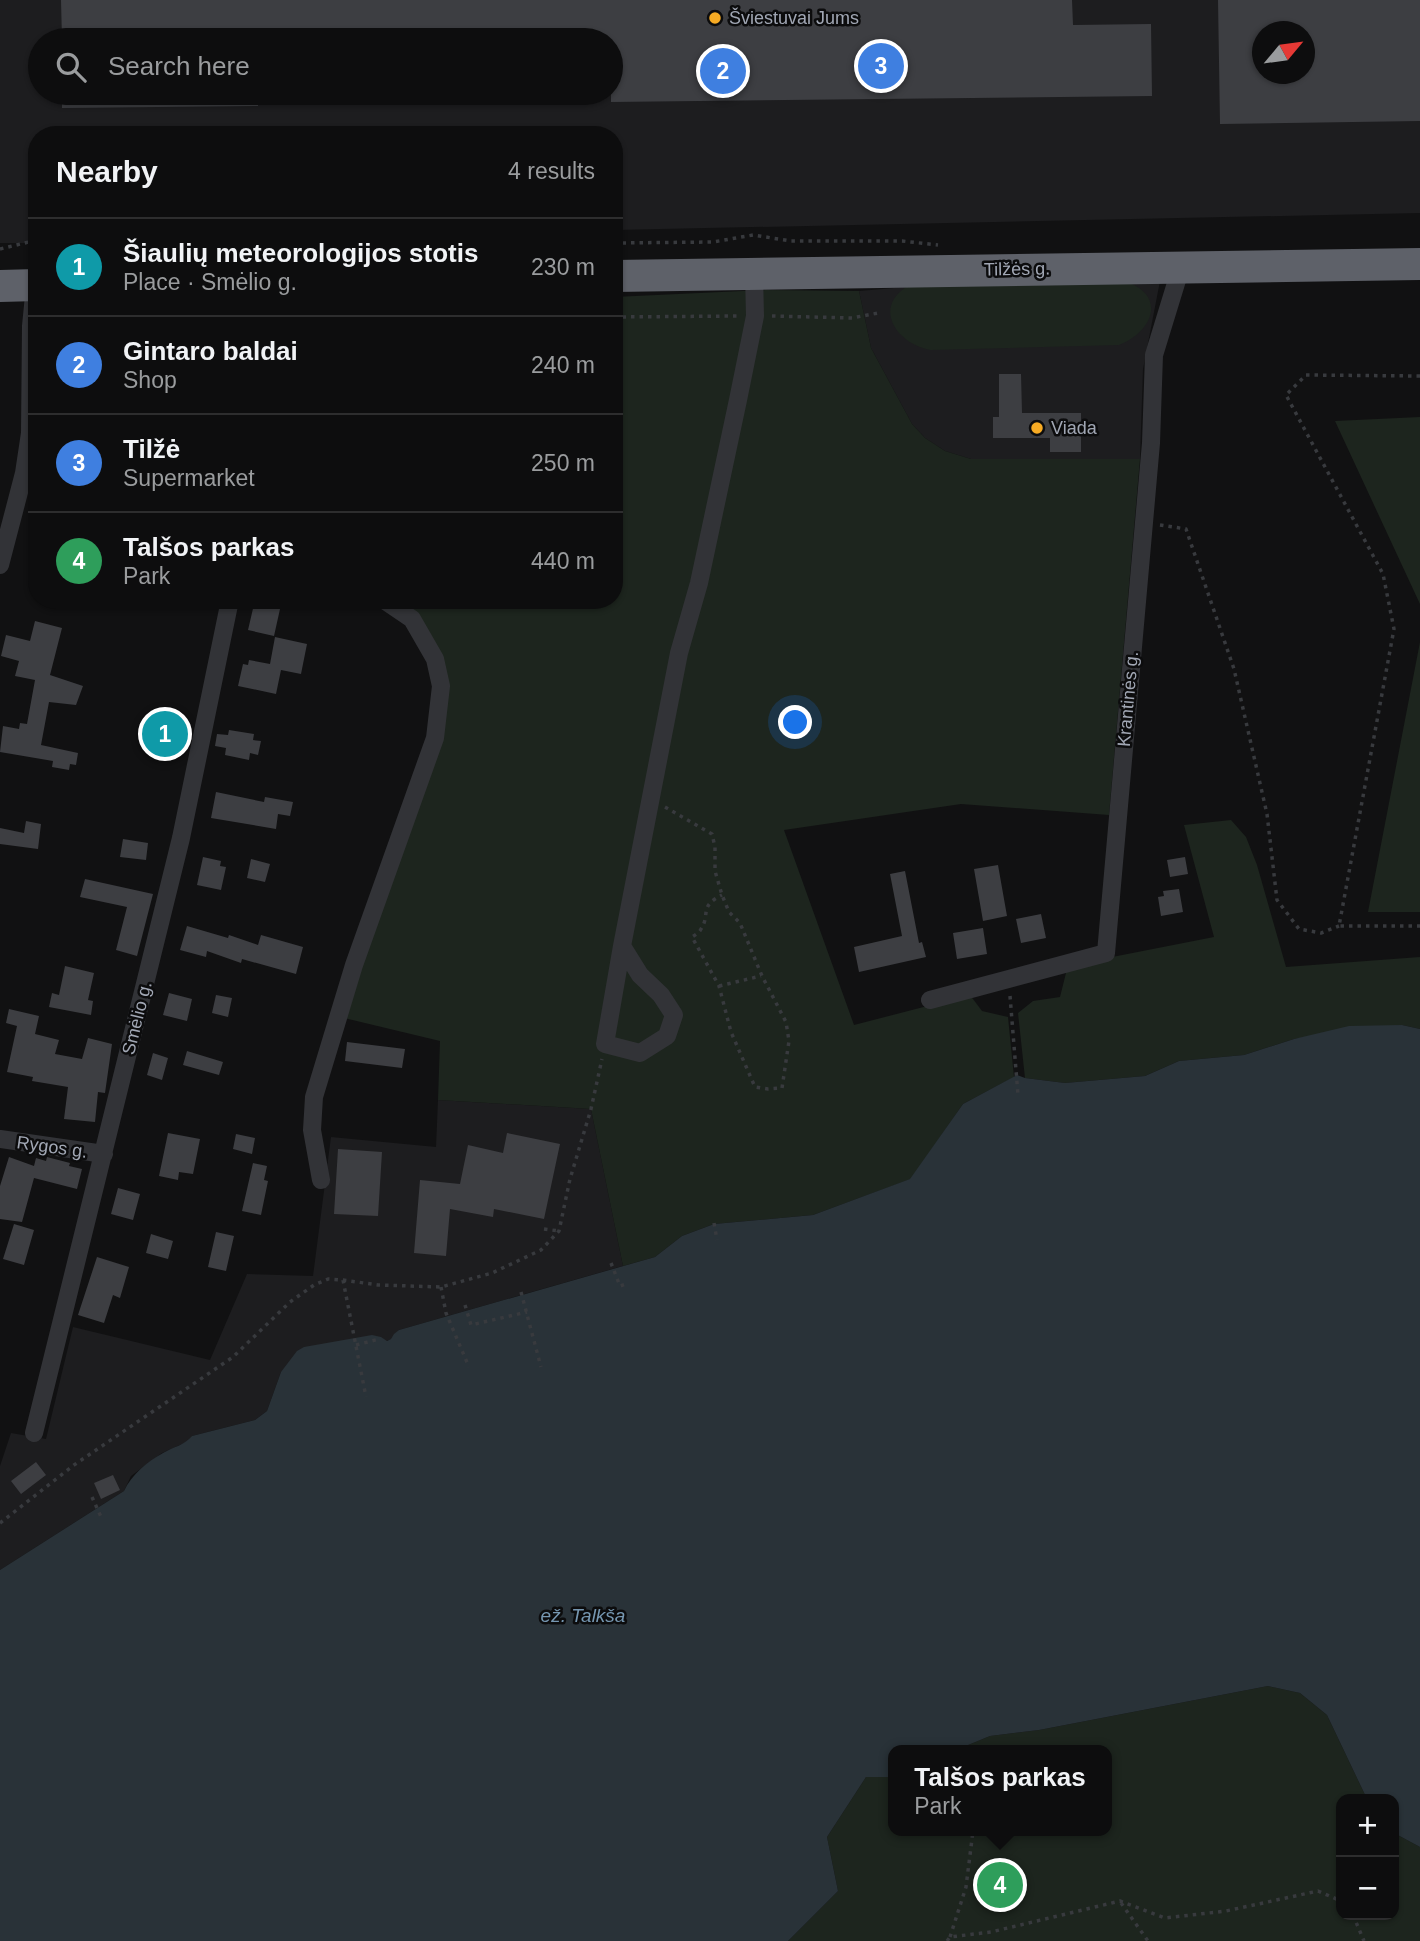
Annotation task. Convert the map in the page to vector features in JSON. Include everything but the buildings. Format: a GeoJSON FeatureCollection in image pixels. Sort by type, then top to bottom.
{"type":"FeatureCollection","features":[{"type":"Feature","properties":{"kind":"highway","name":"Tilžės g."},"geometry":{"type":"LineString","coordinates":[[623,276],[1420,264]]}},
{"type":"Feature","properties":{"kind":"highway"},"geometry":{"type":"LineString","coordinates":[[0,286],[28,285]]}},
{"type":"Feature","properties":{"kind":"street","name":"Krantinės g."},"geometry":{"type":"LineString","coordinates":[[930,1000],[1106,953],[1151,443],[1154,355],[1181,267]]}},
{"type":"Feature","properties":{"kind":"street"},"geometry":{"type":"LineString","coordinates":[[622,946],[640,975],[661,995],[674,1015],[667,1036],[640,1053],[605,1044],[622,946],[679,653],[699,583],[755,316],[754,274]]}},
{"type":"Feature","properties":{"kind":"street"},"geometry":{"type":"LineString","coordinates":[[0,565],[24,473],[28,446]]}},
{"type":"Feature","properties":{"kind":"street","name":"Smėlio g."},"geometry":{"type":"LineString","coordinates":[[34,1433],[181,838],[228,609]]}},
{"type":"Feature","properties":{"kind":"street"},"geometry":{"type":"LineString","coordinates":[[321,1180],[312,1130],[314,1097],[354,965],[435,738],[441,685],[435,659],[412,619],[397,609]]}},
{"type":"Feature","properties":{"kind":"street","name":"Rygos g."},"geometry":{"type":"LineString","coordinates":[[0,1139],[104,1154]]}},
{"type":"Feature","properties":{"kind":"path"},"geometry":{"type":"LineString","coordinates":[[623,243],[713,242],[753,235],[792,241],[902,241],[951,245]]}},
{"type":"Feature","properties":{"kind":"path"},"geometry":{"type":"LineString","coordinates":[[0,249],[28,240]]}},
{"type":"Feature","properties":{"kind":"path"},"geometry":{"type":"LineString","coordinates":[[1339,926],[1394,629],[1383,574],[1286,395],[1306,375],[1420,376]]}},
{"type":"Feature","properties":{"kind":"path"},"geometry":{"type":"LineString","coordinates":[[1144,523],[1186,529],[1191,542],[1234,669],[1267,814],[1277,900],[1299,929],[1321,933],[1339,926],[1420,926]]}},
{"type":"Feature","properties":{"kind":"path"},"geometry":{"type":"LineString","coordinates":[[652,797],[673,813],[712,834],[715,871],[722,895],[729,912],[740,923],[762,976],[786,1022],[789,1041],[782,1088],[755,1087],[731,1032],[719,986],[692,937],[702,929],[705,908],[713,899],[722,895]]}},
{"type":"Feature","properties":{"kind":"path"},"geometry":{"type":"LineString","coordinates":[[719,986],[762,976]]}},
{"type":"Feature","properties":{"kind":"path"},"geometry":{"type":"LineString","coordinates":[[1009,978],[1018,1095]]}},
{"type":"Feature","properties":{"kind":"path"},"geometry":{"type":"LineString","coordinates":[[0,1523],[74,1465],[233,1357],[290,1302],[314,1285],[328,1279],[378,1285],[441,1287],[479,1278],[541,1251],[559,1231],[605,1044]]}},
{"type":"Feature","properties":{"kind":"path"},"geometry":{"type":"LineString","coordinates":[[714,1223],[718,1240]]}},
{"type":"Feature","properties":{"kind":"path"},"geometry":{"type":"LineString","coordinates":[[544,1229],[559,1231]]}},
{"type":"Feature","properties":{"kind":"path"},"geometry":{"type":"LineString","coordinates":[[611,1263],[620,1286],[626,1284]]}},
{"type":"Feature","properties":{"kind":"path"},"geometry":{"type":"LineString","coordinates":[[343,1280],[366,1397]]}},
{"type":"Feature","properties":{"kind":"path"},"geometry":{"type":"LineString","coordinates":[[441,1287],[446,1313],[469,1367]]}},
{"type":"Feature","properties":{"kind":"path"},"geometry":{"type":"LineString","coordinates":[[522,1292],[541,1367]]}},
{"type":"Feature","properties":{"kind":"path"},"geometry":{"type":"LineString","coordinates":[[465,1305],[471,1325],[527,1312]]}},
{"type":"Feature","properties":{"kind":"path"},"geometry":{"type":"LineString","coordinates":[[356,1345],[379,1339]]}},
{"type":"Feature","properties":{"kind":"path"},"geometry":{"type":"LineString","coordinates":[[92,1497],[102,1519]]}},
{"type":"Feature","properties":{"kind":"path"},"geometry":{"type":"LineString","coordinates":[[972,1836],[966,1886],[948,1939],[991,1932],[1120,1901],[1165,1918],[1226,1910],[1318,1891],[1336,1899]]}},
{"type":"Feature","properties":{"kind":"path"},"geometry":{"type":"LineString","coordinates":[[1120,1901],[1148,1941]]}},
{"type":"Feature","properties":{"kind":"path"},"geometry":{"type":"LineString","coordinates":[[1355,1920],[1364,1941]]}},
{"type":"Feature","properties":{"kind":"shaded area"},"geometry":{"type":"Polygon","coordinates":[[[0,0],[1420,0],[1420,213],[623,230],[623,126],[28,126],[28,243],[0,243],[0,0]]]}},
{"type":"Feature","properties":{"kind":"shaded area"},"geometry":{"type":"Polygon","coordinates":[[[1160,281],[1143,369],[1140,459],[971,459],[945,451],[925,438],[912,424],[871,348],[859,291],[906,287],[1160,281]]]}},
{"type":"Feature","properties":{"kind":"shaded area"},"geometry":{"type":"Polygon","coordinates":[[[1127,282],[1148,296],[1150,315],[1140,332],[1119,345],[931,350],[919,347],[900,334],[891,316],[891,306],[896,296],[906,287],[1127,282]]]}},
{"type":"Feature","properties":{"kind":"shaded area"},"geometry":{"type":"Polygon","coordinates":[[[766,290],[859,291],[871,348],[912,424],[925,438],[945,451],[971,459],[1140,459],[1109,815],[961,804],[784,830],[854,1025],[970,995],[982,1011],[1008,1017],[1014,1077],[963,1104],[911,1179],[813,1215],[714,1224],[682,1236],[655,1257],[623,1266],[591,1109],[438,1100],[440,1041],[340,1017],[435,738],[435,659],[392,609],[623,609],[623,297],[766,290]]]}},
{"type":"Feature","properties":{"kind":"shaded area"},"geometry":{"type":"Polygon","coordinates":[[[1420,417],[1420,604],[1335,421],[1420,417]]]}},
{"type":"Feature","properties":{"kind":"shaded area"},"geometry":{"type":"Polygon","coordinates":[[[1420,642],[1420,912],[1368,912],[1420,642]]]}},
{"type":"Feature","properties":{"kind":"shaded area"},"geometry":{"type":"Polygon","coordinates":[[[1231,820],[1246,837],[1257,865],[1286,967],[1420,957],[1420,1029],[1402,1025],[1294,1039],[1244,1055],[1179,1061],[1145,1076],[1065,1083],[1025,1078],[1018,1013],[1033,1001],[1060,997],[1067,969],[1102,959],[1214,937],[1184,825],[1231,820]]]}},
{"type":"Feature","properties":{"kind":"shaded area"},"geometry":{"type":"Polygon","coordinates":[[[438,1100],[591,1109],[623,1266],[399,1330],[392,1339],[281,1372],[267,1411],[255,1420],[192,1436],[189,1441],[162,1453],[131,1476],[124,1491],[0,1570],[0,1466],[11,1433],[46,1439],[73,1327],[210,1360],[247,1274],[313,1276],[331,1137],[436,1147],[438,1100]]]}},
{"type":"Feature","properties":{"kind":"shaded area"},"geometry":{"type":"Polygon","coordinates":[[[1268,1686],[1300,1693],[1327,1715],[1365,1794],[1336,1794],[1336,1920],[1399,1920],[1399,1836],[1420,1847],[1420,1941],[788,1941],[838,1891],[827,1837],[866,1777],[888,1777],[888,1836],[1112,1836],[1112,1745],[968,1745],[990,1736],[1039,1730],[1268,1686]]]}},
{"type":"Feature","properties":{"kind":"water","name":"ež. Talkša"},"geometry":{"type":"Polygon","coordinates":[[[1402,1025],[1420,1029],[1420,1847],[1399,1836],[1399,1794],[1365,1794],[1327,1715],[1300,1693],[1268,1686],[1039,1730],[990,1736],[968,1745],[888,1745],[888,1777],[866,1777],[827,1837],[838,1891],[788,1941],[0,1941],[0,1570],[124,1491],[131,1479],[151,1460],[192,1436],[255,1420],[267,1411],[281,1372],[297,1351],[304,1347],[372,1335],[387,1341],[399,1330],[655,1257],[682,1236],[714,1224],[813,1215],[910,1179],[963,1104],[1017,1075],[1065,1083],[1145,1076],[1179,1061],[1244,1055],[1294,1039],[1349,1026],[1402,1025]]]}},
{"type":"Feature","properties":{"kind":"place","name":"Šviestuvai Jums"},"geometry":{"type":"Point","coordinates":[715,18]}},
{"type":"Feature","properties":{"kind":"place","name":"Tilžė"},"geometry":{"type":"Point","coordinates":[881,66]}},
{"type":"Feature","properties":{"kind":"place","name":"Gintaro baldai"},"geometry":{"type":"Point","coordinates":[723,71]}},
{"type":"Feature","properties":{"kind":"place","name":"Viada"},"geometry":{"type":"Point","coordinates":[1037,428]}},
{"type":"Feature","properties":{"kind":"place","name":"Šiaulių meteorologijos stotis"},"geometry":{"type":"Point","coordinates":[165,734]}},
{"type":"Feature","properties":{"kind":"place","name":"Talšos parkas"},"geometry":{"type":"Point","coordinates":[1000,1885]}}]}
